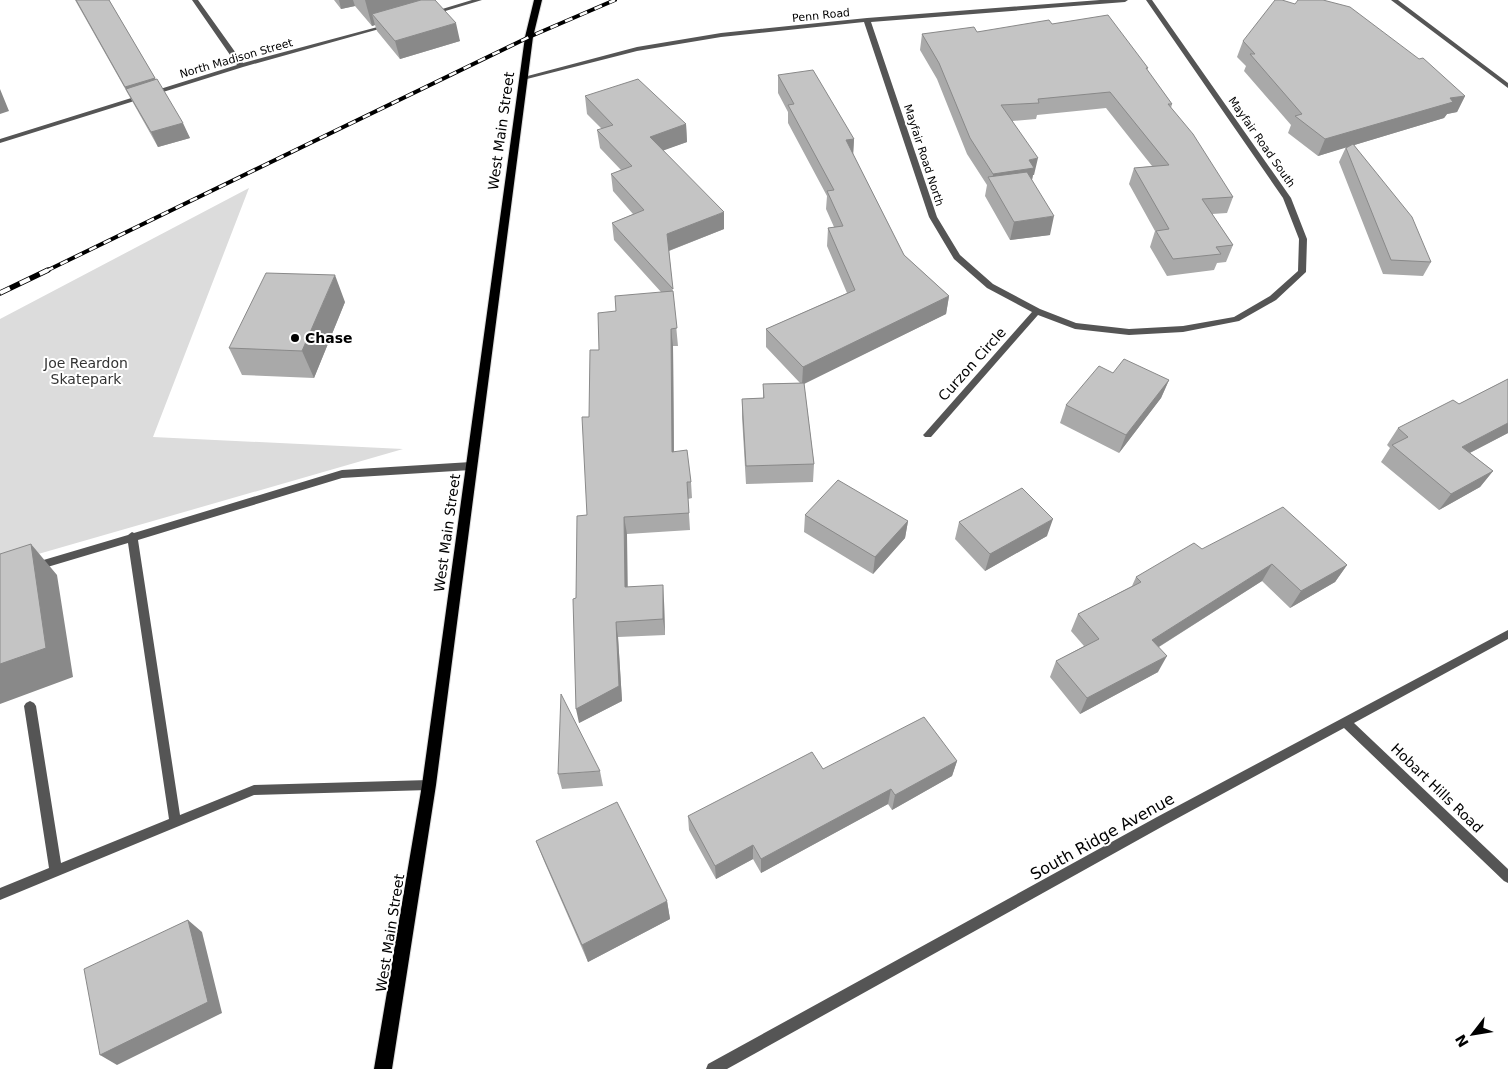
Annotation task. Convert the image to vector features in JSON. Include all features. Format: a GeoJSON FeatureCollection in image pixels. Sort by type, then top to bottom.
{"type":"FeatureCollection","features":[{"type":"Feature","properties":{"kind":"main road","name":"West Main Street"},"geometry":{"type":"LineString","coordinates":[[383,1069],[429,785],[523,78],[529,37],[538,0]]}},
{"type":"Feature","properties":{"kind":"street"},"geometry":{"type":"LineString","coordinates":[[195,0],[241,66]]}},
{"type":"Feature","properties":{"kind":"street"},"geometry":{"type":"LineString","coordinates":[[423,16],[479,0]]}},
{"type":"Feature","properties":{"kind":"street","name":"Penn Road"},"geometry":{"type":"LineString","coordinates":[[523,78],[646,48],[721,35],[867,20],[1125,0]]}},
{"type":"Feature","properties":{"kind":"street","name":"Mayfair Road South"},"geometry":{"type":"LineString","coordinates":[[1037,312],[1075,326],[1129,332],[1183,329],[1236,319],[1273,298],[1302,272],[1303,239],[1287,198],[1149,0]]}},
{"type":"Feature","properties":{"kind":"street"},"geometry":{"type":"LineString","coordinates":[[1394,0],[1508,86]]}},
{"type":"Feature","properties":{"kind":"street","name":"Mayfair Road North"},"geometry":{"type":"LineString","coordinates":[[867,20],[933,216],[957,257],[990,286],[1037,312]]}},
{"type":"Feature","properties":{"kind":"street","name":"North Madison Street"},"geometry":{"type":"LineString","coordinates":[[0,141],[241,66],[395,24]]}},
{"type":"Feature","properties":{"kind":"street","name":"Curzon Circle"},"geometry":{"type":"LineString","coordinates":[[928,435],[1037,312]]}},
{"type":"Feature","properties":{"kind":"street"},"geometry":{"type":"LineString","coordinates":[[28,569],[342,474],[471,466]]}},
{"type":"Feature","properties":{"kind":"street"},"geometry":{"type":"LineString","coordinates":[[132,536],[175,822]]}},
{"type":"Feature","properties":{"kind":"street","name":"South Ridge Avenue"},"geometry":{"type":"LineString","coordinates":[[714,1069],[1345,721],[1508,634]]}},
{"type":"Feature","properties":{"kind":"street"},"geometry":{"type":"LineString","coordinates":[[30,706],[56,871]]}},
{"type":"Feature","properties":{"kind":"street","name":"Hobart Hills Road"},"geometry":{"type":"LineString","coordinates":[[1345,721],[1508,877]]}},
{"type":"Feature","properties":{"kind":"street"},"geometry":{"type":"LineString","coordinates":[[0,894],[254,790],[429,785]]}},
{"type":"Feature","properties":{"kind":"green space","name":"Joe Reardon Skatepark"},"geometry":{"type":"Polygon","coordinates":[[[249,188],[153,437],[403,449],[0,565],[0,319],[249,188]]]}},
{"type":"Feature","properties":{"kind":"building"},"geometry":{"type":"Polygon","coordinates":[[[76,0],[109,0],[155,78],[125,87],[76,0]]]}},
{"type":"Feature","properties":{"kind":"building"},"geometry":{"type":"Polygon","coordinates":[[[421,0],[435,0],[456,23],[395,41],[372,14],[421,0]]]}},
{"type":"Feature","properties":{"kind":"building"},"geometry":{"type":"Polygon","coordinates":[[[1275,0],[1295,4],[1298,0],[1323,0],[1350,7],[1419,59],[1423,58],[1465,96],[1450,98],[1453,102],[1325,139],[1295,116],[1302,114],[1250,54],[1255,54],[1243,41],[1275,0]]]}},
{"type":"Feature","properties":{"kind":"building"},"geometry":{"type":"Polygon","coordinates":[[[1108,15],[1148,68],[1146,68],[1172,104],[1168,104],[1193,134],[1233,197],[1202,199],[1233,245],[1216,247],[1221,254],[1173,259],[1156,231],[1169,229],[1134,168],[1169,165],[1110,92],[1038,99],[1039,103],[1001,105],[1038,158],[1029,160],[1034,168],[993,174],[970,138],[939,63],[922,34],[974,27],[977,32],[1049,20],[1052,24],[1108,15]]]}},
{"type":"Feature","properties":{"kind":"building"},"geometry":{"type":"Polygon","coordinates":[[[813,70],[854,139],[846,140],[904,255],[949,296],[803,367],[766,329],[855,290],[828,228],[843,226],[827,191],[834,190],[788,105],[794,104],[778,75],[813,70]]]}},
{"type":"Feature","properties":{"kind":"building"},"geometry":{"type":"Polygon","coordinates":[[[157,79],[183,123],[151,132],[126,89],[157,79]]]}},
{"type":"Feature","properties":{"kind":"building"},"geometry":{"type":"Polygon","coordinates":[[[638,79],[686,124],[650,137],[724,212],[667,234],[673,289],[612,223],[644,210],[611,174],[632,166],[597,130],[613,125],[585,96],[638,79]]]}},
{"type":"Feature","properties":{"kind":"building"},"geometry":{"type":"Polygon","coordinates":[[[1353,144],[1412,217],[1431,262],[1391,260],[1346,148],[1353,144]]]}},
{"type":"Feature","properties":{"kind":"building"},"geometry":{"type":"Polygon","coordinates":[[[1027,172],[1054,216],[1014,222],[988,177],[1027,172]]]}},
{"type":"Feature","properties":{"kind":"building"},"geometry":{"type":"Polygon","coordinates":[[[266,273],[335,275],[302,351],[229,348],[266,273]]]}},
{"type":"Feature","properties":{"kind":"building"},"geometry":{"type":"Polygon","coordinates":[[[673,291],[677,328],[671,329],[672,452],[687,450],[691,482],[687,482],[689,513],[624,517],[625,587],[663,585],[663,619],[616,622],[619,686],[576,709],[573,599],[576,598],[577,516],[587,515],[582,417],[589,417],[590,350],[599,350],[598,313],[616,311],[615,296],[673,291]]]}},
{"type":"Feature","properties":{"kind":"building"},"geometry":{"type":"Polygon","coordinates":[[[1124,359],[1169,380],[1126,435],[1066,405],[1099,366],[1113,373],[1124,359]]]}},
{"type":"Feature","properties":{"kind":"building"},"geometry":{"type":"Polygon","coordinates":[[[1508,379],[1508,423],[1462,447],[1493,471],[1451,494],[1392,445],[1408,437],[1398,428],[1453,400],[1459,404],[1508,379]]]}},
{"type":"Feature","properties":{"kind":"building"},"geometry":{"type":"Polygon","coordinates":[[[804,383],[814,464],[746,466],[742,399],[764,398],[763,384],[804,383]]]}},
{"type":"Feature","properties":{"kind":"building"},"geometry":{"type":"Polygon","coordinates":[[[838,480],[908,521],[875,557],[805,515],[838,480]]]}},
{"type":"Feature","properties":{"kind":"building"},"geometry":{"type":"Polygon","coordinates":[[[1022,488],[1053,519],[990,554],[959,522],[1022,488]]]}},
{"type":"Feature","properties":{"kind":"building"},"geometry":{"type":"Polygon","coordinates":[[[1283,507],[1347,565],[1301,591],[1272,564],[1152,640],[1167,656],[1087,698],[1056,661],[1099,639],[1078,614],[1141,582],[1136,577],[1194,543],[1202,549],[1283,507]]]}},
{"type":"Feature","properties":{"kind":"building"},"geometry":{"type":"Polygon","coordinates":[[[31,544],[46,648],[0,664],[0,554],[31,544]]]}},
{"type":"Feature","properties":{"kind":"building"},"geometry":{"type":"Polygon","coordinates":[[[561,694],[600,771],[558,774],[561,694]]]}},
{"type":"Feature","properties":{"kind":"building"},"geometry":{"type":"Polygon","coordinates":[[[924,717],[957,761],[895,795],[891,789],[761,859],[753,845],[715,866],[688,816],[812,752],[823,769],[924,717]]]}},
{"type":"Feature","properties":{"kind":"building"},"geometry":{"type":"Polygon","coordinates":[[[617,802],[667,901],[582,945],[536,841],[617,802]]]}},
{"type":"Feature","properties":{"kind":"building"},"geometry":{"type":"Polygon","coordinates":[[[188,920],[208,1002],[100,1055],[84,969],[188,920]]]}},
{"type":"Feature","properties":{"kind":"railway"},"geometry":{"type":"LineString","coordinates":[[46,271],[529,37],[615,0]]}},
{"type":"Feature","properties":{"kind":"railway"},"geometry":{"type":"LineString","coordinates":[[0,293],[48,270]]}},
{"type":"Feature","properties":{"kind":"place","name":"Chase"},"geometry":{"type":"Point","coordinates":[295,338]}}]}
